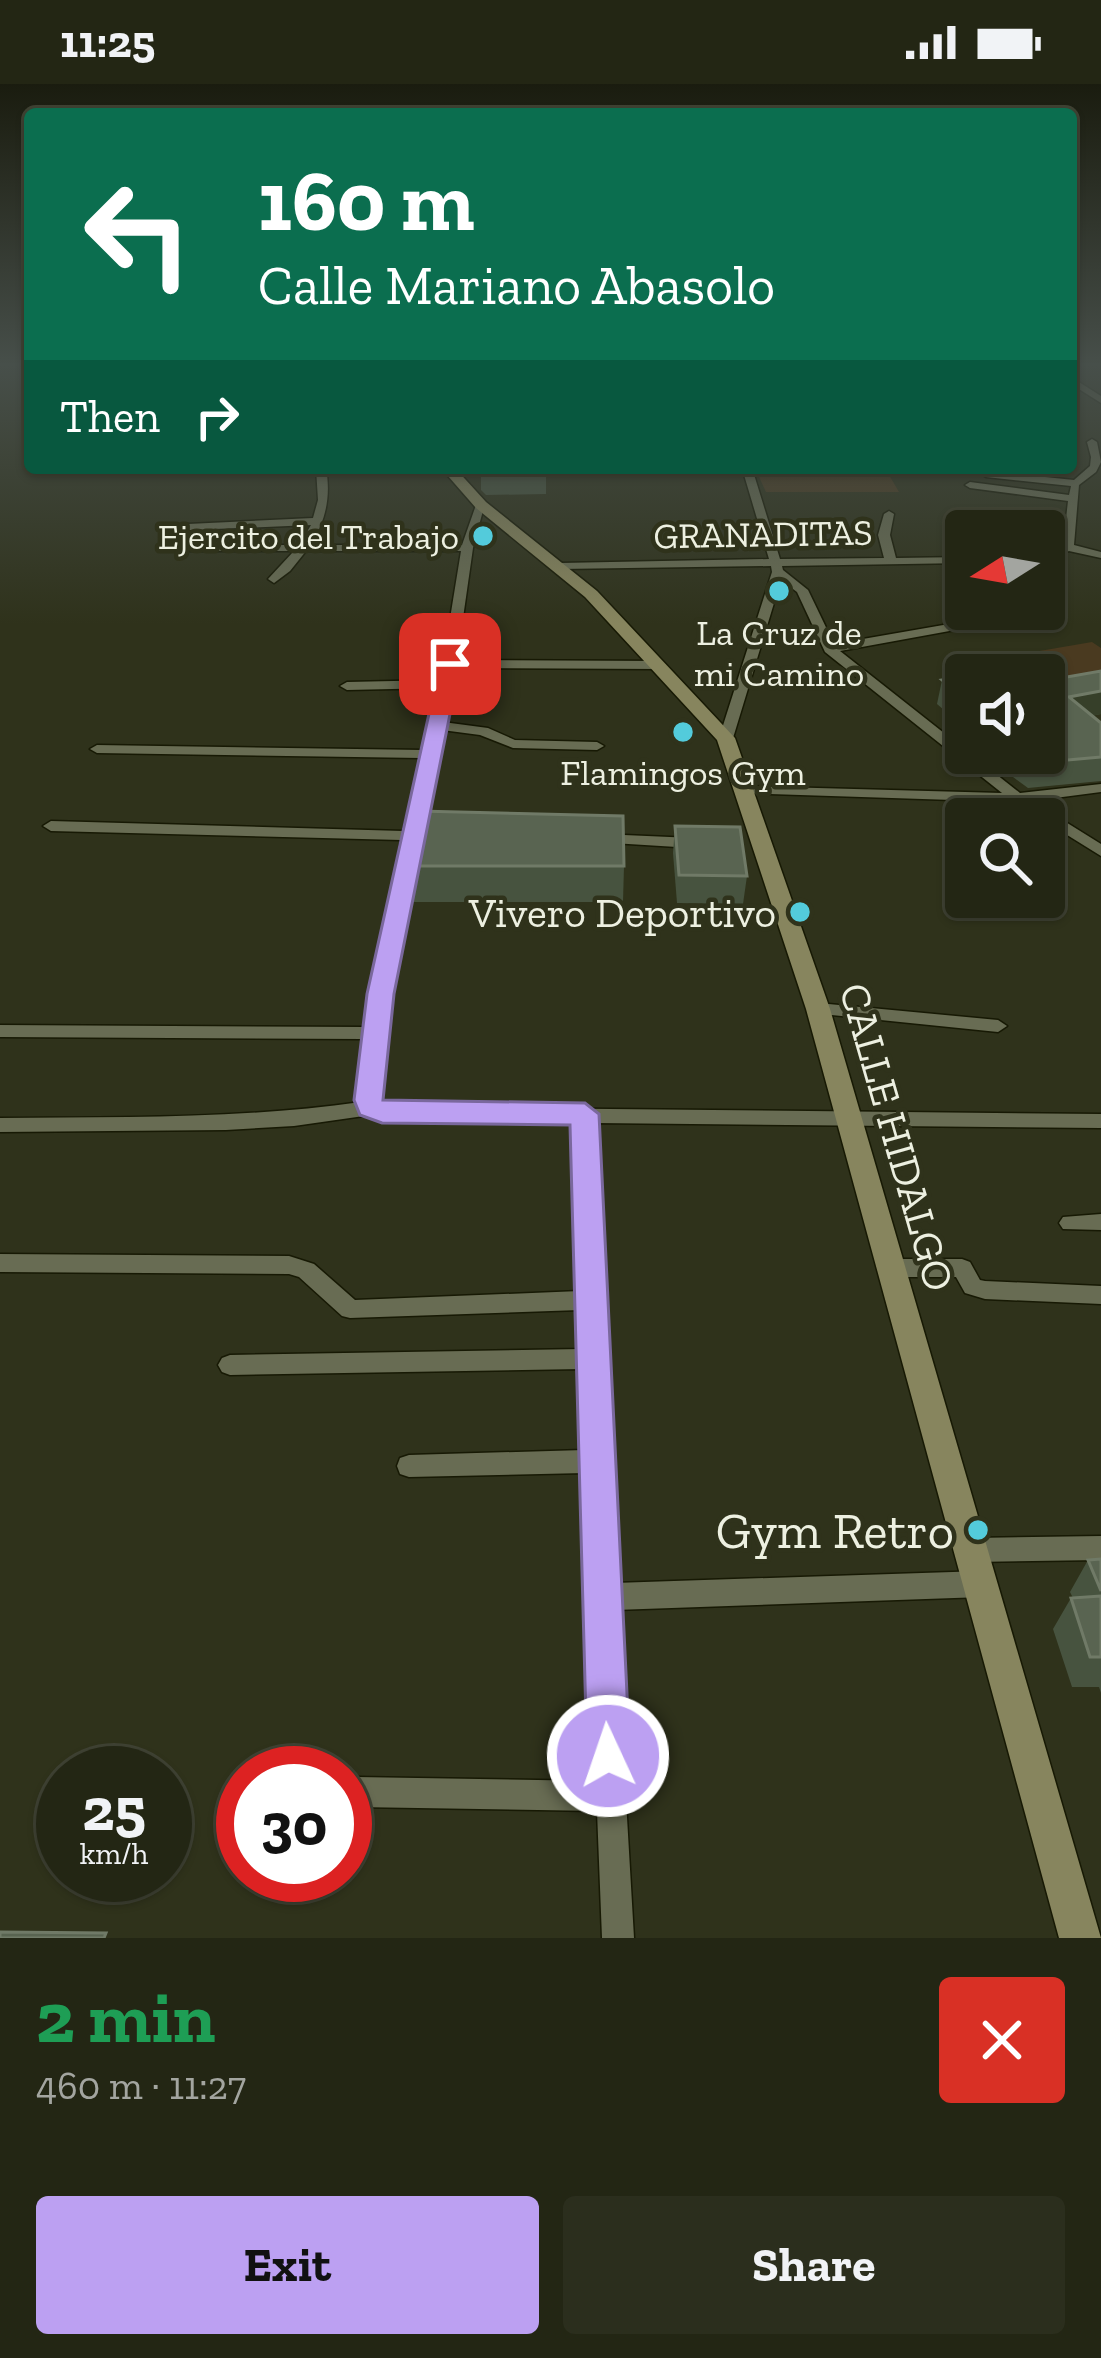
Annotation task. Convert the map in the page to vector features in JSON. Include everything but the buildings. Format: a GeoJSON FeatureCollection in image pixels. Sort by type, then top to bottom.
{"type":"FeatureCollection","features":[{"type":"Feature","properties":{"kind":"main road","name":"CALLE HIDALGO"},"geometry":{"type":"LineString","coordinates":[[453,474],[481,505],[560,566],[726,738],[746,790],[753,845],[818,1010],[1080,1938]]}},
{"type":"Feature","properties":{"kind":"street"},"geometry":{"type":"LineString","coordinates":[[1068,547],[1071,498],[1076,483],[1098,468],[1096,451]]}},
{"type":"Feature","properties":{"kind":"street"},"geometry":{"type":"LineString","coordinates":[[274,579],[304,548],[317,521],[325,495],[322,474]]}},
{"type":"Feature","properties":{"kind":"street"},"geometry":{"type":"LineString","coordinates":[[749,474],[778,568],[802,590],[830,649],[1017,798]]}},
{"type":"Feature","properties":{"kind":"street"},"geometry":{"type":"LineString","coordinates":[[986,474],[1076,483]]}},
{"type":"Feature","properties":{"kind":"street"},"geometry":{"type":"LineString","coordinates":[[970,485],[1071,498]]}},
{"type":"Feature","properties":{"kind":"street"},"geometry":{"type":"LineString","coordinates":[[370,1108],[373,1034],[410,835],[450,664],[467,548],[481,505]]}},
{"type":"Feature","properties":{"kind":"street"},"geometry":{"type":"LineString","coordinates":[[889,514],[884,535],[891,562]]}},
{"type":"Feature","properties":{"kind":"street"},"geometry":{"type":"LineString","coordinates":[[166,528],[317,521]]}},
{"type":"Feature","properties":{"kind":"street"},"geometry":{"type":"LineString","coordinates":[[186,548],[467,548]]}},
{"type":"Feature","properties":{"kind":"street"},"geometry":{"type":"LineString","coordinates":[[1065,548],[1101,555]]}},
{"type":"Feature","properties":{"kind":"street","name":"GRANADITAS"},"geometry":{"type":"LineString","coordinates":[[560,566],[778,568],[945,561]]}},
{"type":"Feature","properties":{"kind":"street"},"geometry":{"type":"LineString","coordinates":[[726,738],[778,568]]}},
{"type":"Feature","properties":{"kind":"street"},"geometry":{"type":"LineString","coordinates":[[830,649],[945,628]]}},
{"type":"Feature","properties":{"kind":"street"},"geometry":{"type":"LineString","coordinates":[[450,664],[660,665]]}},
{"type":"Feature","properties":{"kind":"street"},"geometry":{"type":"LineString","coordinates":[[347,686],[444,684]]}},
{"type":"Feature","properties":{"kind":"street"},"geometry":{"type":"LineString","coordinates":[[437,725],[483,731],[513,744],[597,746]]}},
{"type":"Feature","properties":{"kind":"street"},"geometry":{"type":"LineString","coordinates":[[98,749],[432,754]]}},
{"type":"Feature","properties":{"kind":"street"},"geometry":{"type":"LineString","coordinates":[[746,790],[1017,798],[1101,788]]}},
{"type":"Feature","properties":{"kind":"street"},"geometry":{"type":"LineString","coordinates":[[51,826],[454,836]]}},
{"type":"Feature","properties":{"kind":"street"},"geometry":{"type":"LineString","coordinates":[[1065,828],[1101,850]]}},
{"type":"Feature","properties":{"kind":"street"},"geometry":{"type":"LineString","coordinates":[[584,839],[719,844]]}},
{"type":"Feature","properties":{"kind":"street"},"geometry":{"type":"LineString","coordinates":[[818,1010],[998,1026]]}},
{"type":"Feature","properties":{"kind":"street"},"geometry":{"type":"LineString","coordinates":[[0,1031],[373,1034]]}},
{"type":"Feature","properties":{"kind":"street"},"geometry":{"type":"LineString","coordinates":[[0,1125],[226,1123],[370,1108],[405,1114],[1101,1121]]}},
{"type":"Feature","properties":{"kind":"street"},"geometry":{"type":"LineString","coordinates":[[585,1114],[618,1938]]}},
{"type":"Feature","properties":{"kind":"street"},"geometry":{"type":"LineString","coordinates":[[1070,1223],[1101,1222]]}},
{"type":"Feature","properties":{"kind":"street"},"geometry":{"type":"LineString","coordinates":[[0,1263],[289,1265],[306,1270],[350,1309],[592,1300]]}},
{"type":"Feature","properties":{"kind":"street"},"geometry":{"type":"LineString","coordinates":[[892,1268],[962,1268],[973,1287],[985,1290],[1101,1295]]}},
{"type":"Feature","properties":{"kind":"street"},"geometry":{"type":"LineString","coordinates":[[230,1365],[594,1359]]}},
{"type":"Feature","properties":{"kind":"street"},"geometry":{"type":"LineString","coordinates":[[410,1466],[596,1461]]}},
{"type":"Feature","properties":{"kind":"street"},"geometry":{"type":"LineString","coordinates":[[973,1550],[1101,1548]]}},
{"type":"Feature","properties":{"kind":"street"},"geometry":{"type":"LineString","coordinates":[[601,1597],[983,1584]]}},
{"type":"Feature","properties":{"kind":"street"},"geometry":{"type":"LineString","coordinates":[[372,1792],[610,1796]]}},
{"type":"Feature","properties":{"kind":"shaded area"},"geometry":{"type":"Polygon","coordinates":[[[758,474],[888,474],[899,492],[766,492],[758,474]]]}},
{"type":"Feature","properties":{"kind":"shaded area"},"geometry":{"type":"Polygon","coordinates":[[[1092,642],[1101,648],[1101,688],[1065,695],[1065,654],[1022,654],[1092,642]]]}},
{"type":"Feature","properties":{"kind":"place","name":"Ejercito del Trabajo"},"geometry":{"type":"Point","coordinates":[483,536]}},
{"type":"Feature","properties":{"kind":"place","name":"La Cruz de mi Camino"},"geometry":{"type":"Point","coordinates":[779,591]}},
{"type":"Feature","properties":{"kind":"place","name":"Flamingos Gym"},"geometry":{"type":"Point","coordinates":[683,732]}},
{"type":"Feature","properties":{"kind":"place","name":"Vivero Deportivo"},"geometry":{"type":"Point","coordinates":[800,912]}},
{"type":"Feature","properties":{"kind":"place","name":"Gym Retro"},"geometry":{"type":"Point","coordinates":[978,1530]}},
{"type":"Feature","properties":{"kind":"route"},"geometry":{"type":"LineString","coordinates":[[450,664],[410,835],[380,994],[368,1100],[370,1108],[405,1114],[585,1114],[608,1756]]}}]}
